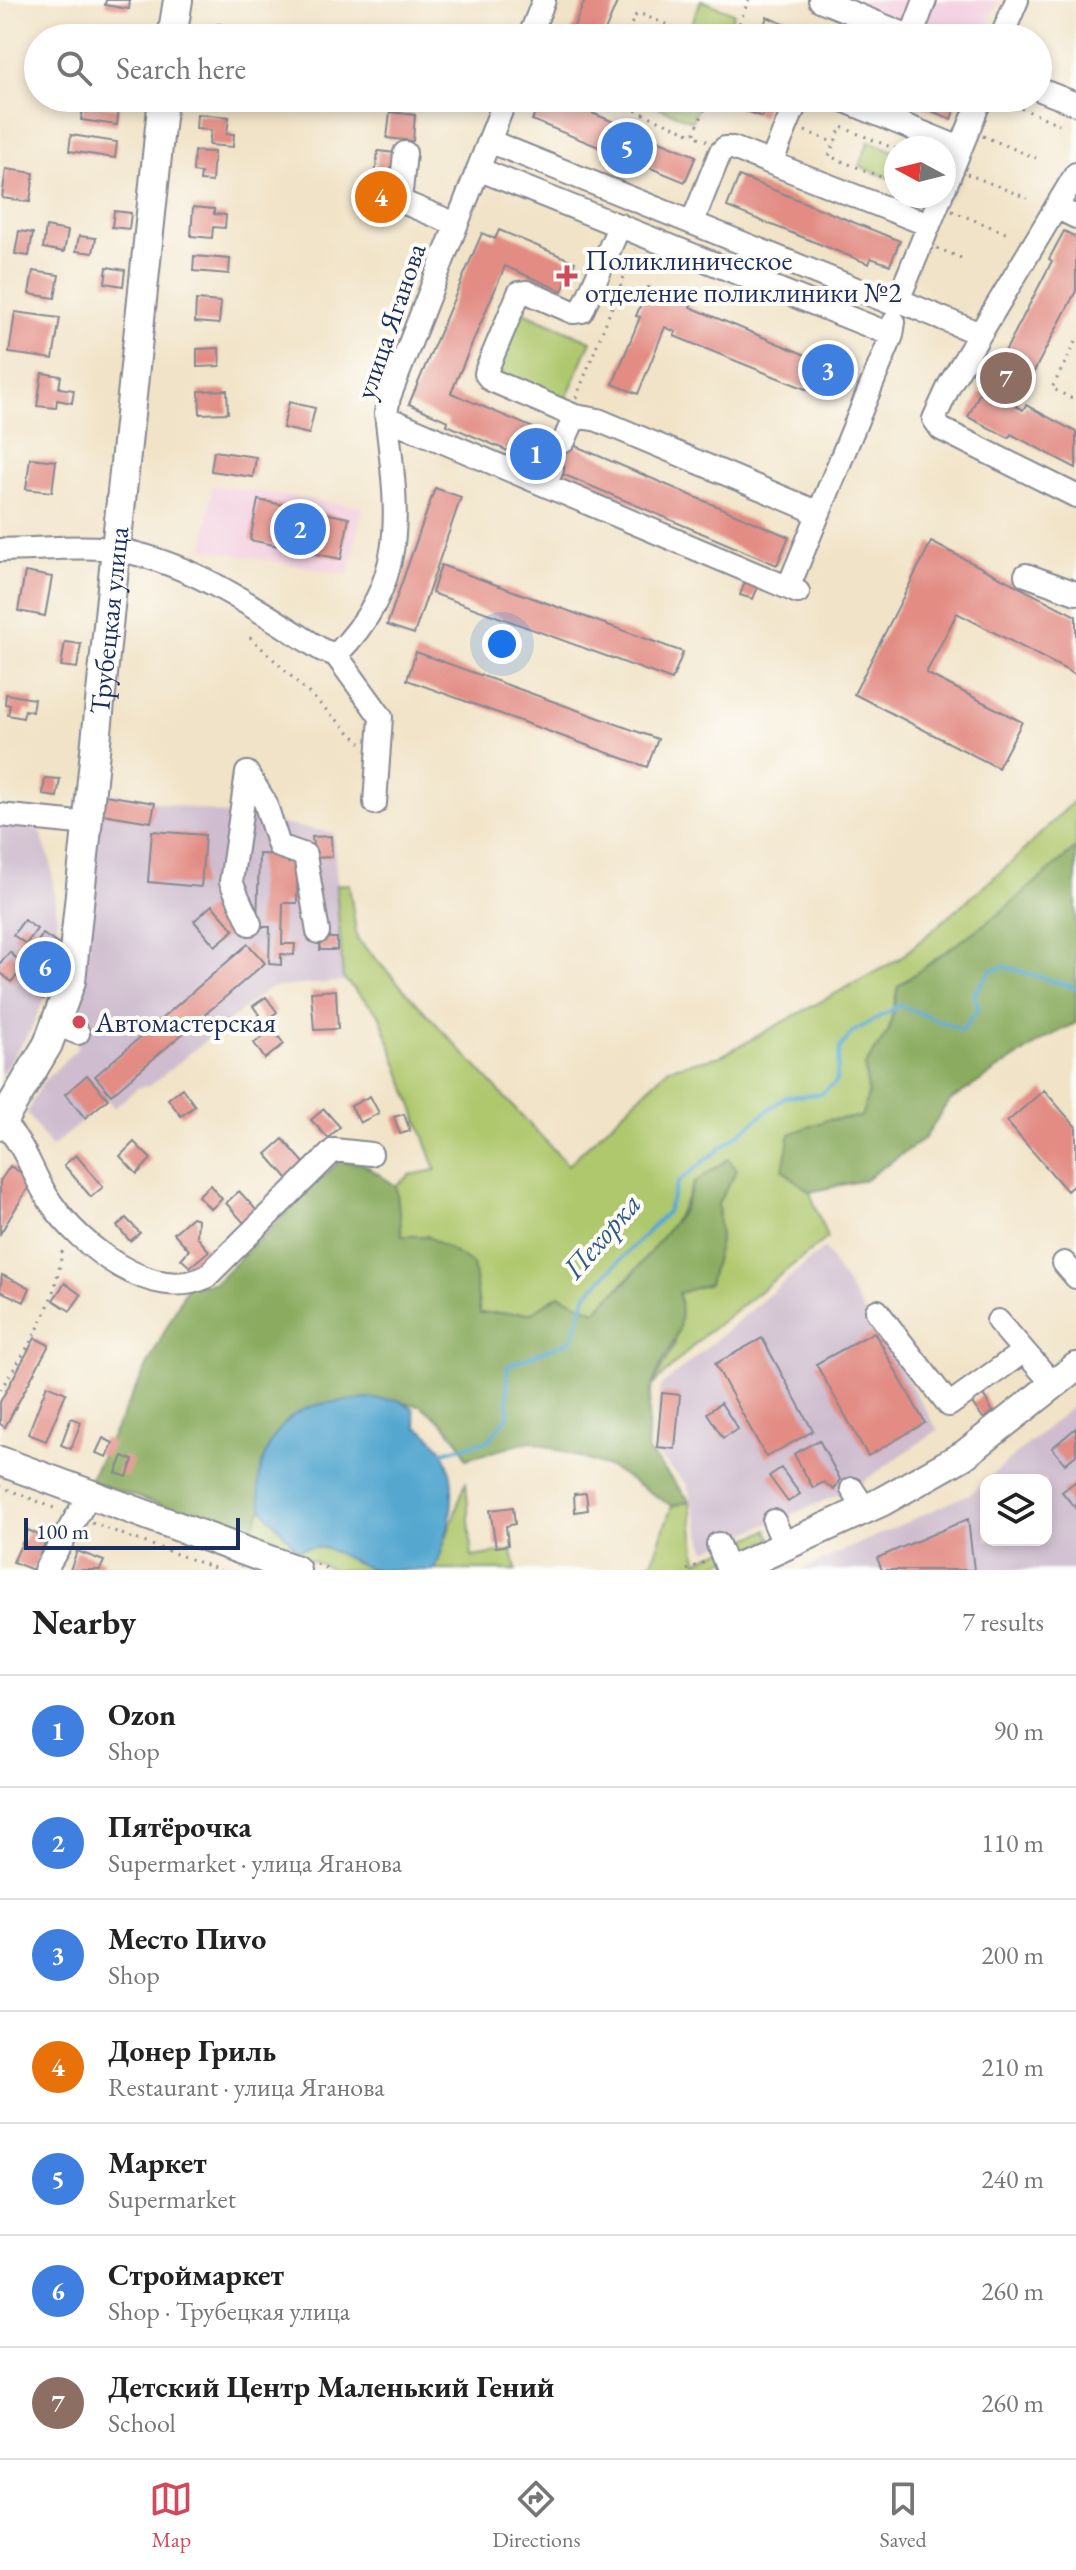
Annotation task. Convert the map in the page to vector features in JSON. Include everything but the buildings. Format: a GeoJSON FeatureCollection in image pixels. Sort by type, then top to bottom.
{"type":"FeatureCollection","features":[{"type":"Feature","properties":{"kind":"main road"},"geometry":{"type":"LineString","coordinates":[[174,24],[178,0]]}},
{"type":"Feature","properties":{"kind":"main road","name":"Трубецкая улица"},"geometry":{"type":"LineString","coordinates":[[1,1122],[48,1044],[67,1028],[162,112]]}},
{"type":"Feature","properties":{"kind":"main road"},"geometry":{"type":"LineString","coordinates":[[739,1568],[780,1534],[964,1455],[1076,1367]]}},
{"type":"Feature","properties":{"kind":"main road"},"geometry":{"type":"LineString","coordinates":[[0,1461],[83,1506],[310,1568]]}},
{"type":"Feature","properties":{"kind":"street"},"geometry":{"type":"LineString","coordinates":[[535,24],[544,0]]}},
{"type":"Feature","properties":{"kind":"street"},"geometry":{"type":"LineString","coordinates":[[820,0],[880,24]]}},
{"type":"Feature","properties":{"kind":"street"},"geometry":{"type":"LineString","coordinates":[[917,24],[925,0]]}},
{"type":"Feature","properties":{"kind":"street"},"geometry":{"type":"LineString","coordinates":[[1007,24],[1017,0]]}},
{"type":"Feature","properties":{"kind":"street"},"geometry":{"type":"LineString","coordinates":[[1052,95],[1076,104]]}},
{"type":"Feature","properties":{"kind":"street","name":"улица Яганова"},"geometry":{"type":"LineString","coordinates":[[336,655],[360,632],[387,572],[397,539],[398,516],[387,418],[389,397],[500,112]]}},
{"type":"Feature","properties":{"kind":"street"},"geometry":{"type":"LineString","coordinates":[[771,163],[792,112]]}},
{"type":"Feature","properties":{"kind":"street"},"geometry":{"type":"LineString","coordinates":[[871,112],[960,149]]}},
{"type":"Feature","properties":{"kind":"street"},"geometry":{"type":"LineString","coordinates":[[387,418],[548,477],[793,590],[819,513],[892,335],[897,303],[975,112]]}},
{"type":"Feature","properties":{"kind":"street"},"geometry":{"type":"LineString","coordinates":[[489,141],[980,334]]}},
{"type":"Feature","properties":{"kind":"street"},"geometry":{"type":"LineString","coordinates":[[692,223],[725,148],[935,211]]}},
{"type":"Feature","properties":{"kind":"street"},"geometry":{"type":"LineString","coordinates":[[405,153],[400,201],[456,224]]}},
{"type":"Feature","properties":{"kind":"street"},"geometry":{"type":"LineString","coordinates":[[478,169],[892,335]]}},
{"type":"Feature","properties":{"kind":"street"},"geometry":{"type":"LineString","coordinates":[[1076,174],[1066,212],[980,334],[936,411],[935,425],[1076,496]]}},
{"type":"Feature","properties":{"kind":"street"},"geometry":{"type":"LineString","coordinates":[[620,225],[582,311],[573,312],[527,292],[519,293],[486,374],[491,380],[572,414],[598,420],[819,513]]}},
{"type":"Feature","properties":{"kind":"street"},"geometry":{"type":"LineString","coordinates":[[564,441],[572,414]]}},
{"type":"Feature","properties":{"kind":"street"},"geometry":{"type":"LineString","coordinates":[[0,550],[117,551],[213,582],[322,650],[336,655],[381,717],[375,803]]}},
{"type":"Feature","properties":{"kind":"street"},"geometry":{"type":"LineString","coordinates":[[1026,575],[1076,593]]}},
{"type":"Feature","properties":{"kind":"street"},"geometry":{"type":"LineString","coordinates":[[250,924],[231,882],[247,773],[265,802],[279,846],[305,855],[318,932]]}},
{"type":"Feature","properties":{"kind":"street"},"geometry":{"type":"LineString","coordinates":[[0,815],[88,824]]}},
{"type":"Feature","properties":{"kind":"street"},"geometry":{"type":"LineString","coordinates":[[1,1122],[28,1153],[49,1200],[69,1226],[144,1278],[181,1286],[206,1277],[334,1150],[371,1154]]}},
{"type":"Feature","properties":{"kind":"street"},"geometry":{"type":"LineString","coordinates":[[877,1311],[949,1405],[1024,1351]]}},
{"type":"Feature","properties":{"kind":"street"},"geometry":{"type":"LineString","coordinates":[[998,1321],[1054,1385]]}},
{"type":"Feature","properties":{"kind":"street"},"geometry":{"type":"LineString","coordinates":[[45,1570],[83,1506]]}},
{"type":"Feature","properties":{"kind":"street"},"geometry":{"type":"LineString","coordinates":[[718,1544],[739,1568]]}},
{"type":"Feature","properties":{"kind":"path"},"geometry":{"type":"LineString","coordinates":[[739,24],[749,0]]}},
{"type":"Feature","properties":{"kind":"path"},"geometry":{"type":"LineString","coordinates":[[629,24],[636,15],[665,24]]}},
{"type":"Feature","properties":{"kind":"path"},"geometry":{"type":"LineString","coordinates":[[639,112],[725,148]]}},
{"type":"Feature","properties":{"kind":"path"},"geometry":{"type":"LineString","coordinates":[[694,135],[703,112]]}},
{"type":"Feature","properties":{"kind":"path"},"geometry":{"type":"LineString","coordinates":[[1029,112],[1059,124]]}},
{"type":"Feature","properties":{"kind":"path"},"geometry":{"type":"LineString","coordinates":[[787,123],[835,143]]}},
{"type":"Feature","properties":{"kind":"path"},"geometry":{"type":"LineString","coordinates":[[884,144],[841,127],[829,156],[884,178]]}},
{"type":"Feature","properties":{"kind":"path"},"geometry":{"type":"LineString","coordinates":[[960,149],[1036,158]]}},
{"type":"Feature","properties":{"kind":"path"},"geometry":{"type":"LineString","coordinates":[[960,149],[1027,198]]}},
{"type":"Feature","properties":{"kind":"path"},"geometry":{"type":"LineString","coordinates":[[935,211],[1008,234]]}},
{"type":"Feature","properties":{"kind":"path"},"geometry":{"type":"LineString","coordinates":[[935,211],[966,260]]}},
{"type":"Feature","properties":{"kind":"path"},"geometry":{"type":"LineString","coordinates":[[572,414],[641,234]]}},
{"type":"Feature","properties":{"kind":"path"},"geometry":{"type":"LineString","coordinates":[[1076,342],[1052,388],[1076,401]]}},
{"type":"Feature","properties":{"kind":"path"},"geometry":{"type":"LineString","coordinates":[[250,637],[378,759]]}},
{"type":"Feature","properties":{"kind":"path"},"geometry":{"type":"LineString","coordinates":[[0,1390],[44,1321],[59,1281],[69,1226]]}},
{"type":"Feature","properties":{"kind":"path"},"geometry":{"type":"LineString","coordinates":[[0,1486],[83,1506],[220,1570]]}},
{"type":"Feature","properties":{"kind":"path"},"geometry":{"type":"LineString","coordinates":[[310,1568],[331,1570]]}},
{"type":"Feature","properties":{"kind":"shaded area"},"geometry":{"type":"Polygon","coordinates":[[[838,0],[998,0],[988,24],[898,24],[838,0]]]}},
{"type":"Feature","properties":{"kind":"shaded area"},"geometry":{"type":"Polygon","coordinates":[[[212,485],[363,507],[349,575],[204,549],[212,485]]]}},
{"type":"Feature","properties":{"kind":"shaded area"},"geometry":{"type":"Polygon","coordinates":[[[102,792],[333,833],[345,981],[269,988],[150,1086],[139,1087],[114,1108],[107,1099],[51,1148],[27,1113],[42,1083],[77,1049],[102,792]]]}},
{"type":"Feature","properties":{"kind":"shaded area"},"geometry":{"type":"Polygon","coordinates":[[[0,826],[39,830],[51,862],[59,945],[51,982],[31,1029],[0,1076],[0,826]]]}},
{"type":"Feature","properties":{"kind":"shaded area"},"geometry":{"type":"Polygon","coordinates":[[[824,1248],[938,1430],[852,1489],[706,1550],[687,1484],[653,1451],[660,1387],[824,1248]]]}},
{"type":"Feature","properties":{"kind":"shaded area"},"geometry":{"type":"Polygon","coordinates":[[[1076,1403],[1076,1570],[801,1570],[971,1493],[980,1485],[980,1546],[1052,1546],[1052,1474],[993,1474],[1076,1403]]]}},
{"type":"Feature","properties":{"kind":"green space"},"geometry":{"type":"Polygon","coordinates":[[[701,0],[734,13],[730,24],[692,24],[701,0]]]}},
{"type":"Feature","properties":{"kind":"green space"},"geometry":{"type":"Polygon","coordinates":[[[670,112],[696,112],[692,121],[670,112]]]}},
{"type":"Feature","properties":{"kind":"green space"},"geometry":{"type":"Polygon","coordinates":[[[869,141],[884,147],[884,176],[859,166],[869,141]]]}},
{"type":"Feature","properties":{"kind":"green space"},"geometry":{"type":"Polygon","coordinates":[[[519,310],[591,341],[565,401],[493,371],[519,310]]]}},
{"type":"Feature","properties":{"kind":"green space"},"geometry":{"type":"Polygon","coordinates":[[[1076,799],[1076,848],[1001,912],[898,986],[889,1030],[865,1066],[868,1095],[861,1117],[827,1120],[783,1170],[810,1192],[827,1238],[703,1336],[652,1386],[675,1344],[679,1293],[720,1242],[718,1203],[694,1182],[664,1235],[595,1311],[559,1295],[531,1313],[480,1313],[401,1237],[396,1186],[410,1175],[436,1170],[379,1014],[343,978],[336,885],[349,884],[357,939],[568,1165],[669,1068],[721,1056],[899,959],[1011,863],[1076,799]]]}},
{"type":"Feature","properties":{"kind":"green space"},"geometry":{"type":"Polygon","coordinates":[[[1076,848],[1076,1023],[1046,1038],[948,1102],[924,1139],[864,1180],[810,1192],[783,1170],[790,1134],[827,1120],[861,1117],[868,1095],[865,1066],[889,1030],[898,986],[1001,912],[1076,848]]]}},
{"type":"Feature","properties":{"kind":"green space"},"geometry":{"type":"Polygon","coordinates":[[[728,1159],[737,1170],[718,1203],[720,1242],[709,1284],[679,1293],[681,1310],[677,1334],[657,1373],[649,1402],[647,1450],[690,1501],[672,1506],[611,1468],[531,1441],[466,1459],[462,1446],[445,1425],[420,1405],[367,1399],[344,1403],[260,1488],[262,1508],[249,1535],[89,1481],[188,1285],[215,1283],[339,1161],[362,1163],[396,1186],[402,1236],[427,1236],[473,1264],[480,1313],[531,1313],[559,1295],[595,1311],[628,1280],[683,1210],[694,1183],[728,1159]]]}},
{"type":"Feature","properties":{"kind":"green space"},"geometry":{"type":"Polygon","coordinates":[[[466,1481],[472,1557],[512,1551],[516,1570],[435,1570],[466,1481]]]}},
{"type":"Feature","properties":{"kind":"green space"},"geometry":{"type":"Polygon","coordinates":[[[690,1501],[697,1561],[768,1530],[772,1539],[703,1570],[636,1570],[652,1562],[672,1506],[690,1501]]]}},
{"type":"Feature","properties":{"kind":"green space"},"geometry":{"type":"Polygon","coordinates":[[[262,1508],[297,1549],[327,1548],[376,1570],[335,1570],[249,1535],[262,1508]]]}},
{"type":"Feature","properties":{"kind":"water"},"geometry":{"type":"Polygon","coordinates":[[[367,1399],[398,1400],[413,1408],[417,1427],[434,1440],[445,1456],[452,1493],[451,1513],[435,1570],[379,1570],[357,1564],[329,1550],[309,1547],[297,1550],[262,1506],[259,1478],[262,1464],[283,1425],[312,1406],[367,1399]]]}},
{"type":"Feature","properties":{"kind":"waterway","name":"Пехорка"},"geometry":{"type":"LineString","coordinates":[[443,1452],[489,1440],[508,1416],[507,1366],[572,1340],[586,1295],[667,1212],[678,1182],[785,1097],[821,1094],[836,1082],[840,1048],[853,1032],[900,1005],[962,1030],[979,1008],[974,994],[991,970],[1006,967],[1076,988]]}},
{"type":"Feature","properties":{"kind":"place","name":"Маркет"},"geometry":{"type":"Point","coordinates":[627,148]}},
{"type":"Feature","properties":{"kind":"place","name":"Донер Гриль"},"geometry":{"type":"Point","coordinates":[381,197]}},
{"type":"Feature","properties":{"kind":"place","name":"Поликлиническое отделение поликлиники №2"},"geometry":{"type":"Point","coordinates":[567,276]}},
{"type":"Feature","properties":{"kind":"place","name":"Место Пиvо"},"geometry":{"type":"Point","coordinates":[828,370]}},
{"type":"Feature","properties":{"kind":"place","name":"Детский Центр Маленький Гений"},"geometry":{"type":"Point","coordinates":[1006,378]}},
{"type":"Feature","properties":{"kind":"place","name":"Ozon"},"geometry":{"type":"Point","coordinates":[536,454]}},
{"type":"Feature","properties":{"kind":"place","name":"Пятёрочка"},"geometry":{"type":"Point","coordinates":[300,529]}},
{"type":"Feature","properties":{"kind":"place","name":"Строймаркет"},"geometry":{"type":"Point","coordinates":[45,967]}},
{"type":"Feature","properties":{"kind":"place","name":"Автомастерская"},"geometry":{"type":"Point","coordinates":[79,1022]}}]}
